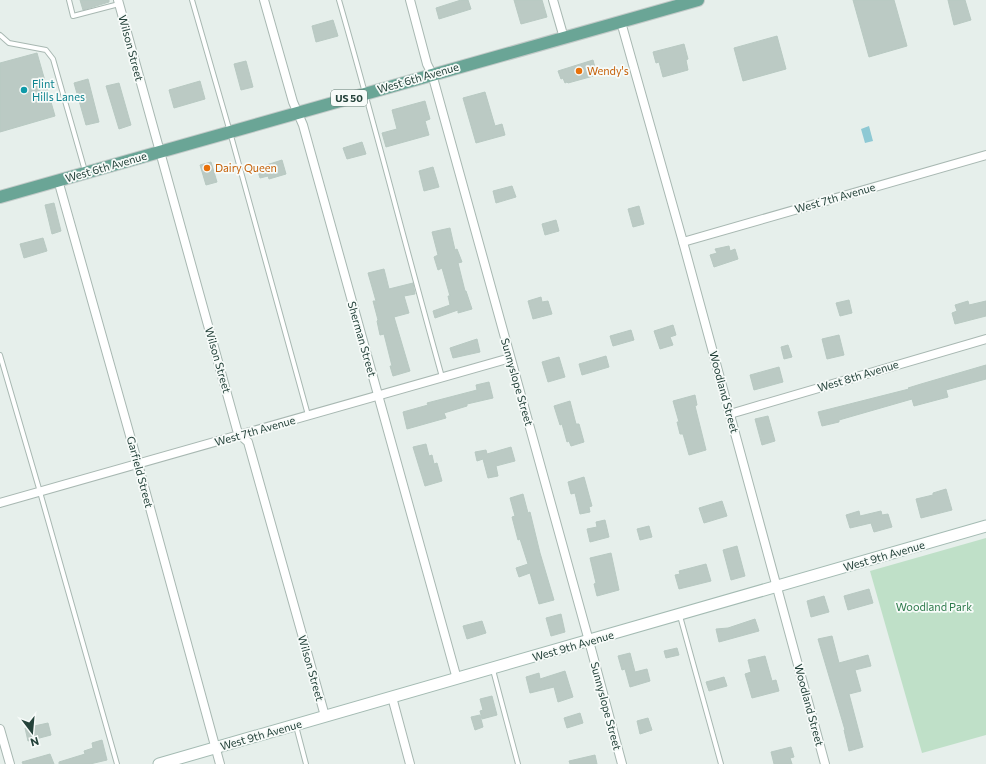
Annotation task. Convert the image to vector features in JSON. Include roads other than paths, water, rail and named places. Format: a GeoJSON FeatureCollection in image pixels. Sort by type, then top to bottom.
{"type":"FeatureCollection","features":[{"type":"Feature","properties":{"kind":"main road","name":"West 6th Avenue"},"geometry":{"type":"LineString","coordinates":[[0,197],[432,74],[621,22],[682,2],[698,0]]}},
{"type":"Feature","properties":{"kind":"street","name":"Sherman Street"},"geometry":{"type":"LineString","coordinates":[[264,0],[293,102],[303,125],[457,679]]}},
{"type":"Feature","properties":{"kind":"street","name":"Sunnyslope Street"},"geometry":{"type":"LineString","coordinates":[[410,0],[427,64],[432,74],[622,764]]}},
{"type":"Feature","properties":{"kind":"street"},"geometry":{"type":"LineString","coordinates":[[553,0],[564,38]]}},
{"type":"Feature","properties":{"kind":"street","name":"Wilson Street"},"geometry":{"type":"LineString","coordinates":[[118,2],[237,430],[248,442],[324,716]]}},
{"type":"Feature","properties":{"kind":"street","name":"Woodland Street"},"geometry":{"type":"LineString","coordinates":[[621,22],[683,242],[825,764]]}},
{"type":"Feature","properties":{"kind":"street","name":"West 7th Avenue"},"geometry":{"type":"LineString","coordinates":[[683,242],[986,155]]}},
{"type":"Feature","properties":{"kind":"street","name":"Garfield Street"},"geometry":{"type":"LineString","coordinates":[[58,180],[220,764]]}},
{"type":"Feature","properties":{"kind":"street","name":"West 8th Avenue"},"geometry":{"type":"LineString","coordinates":[[730,414],[986,339]]}},
{"type":"Feature","properties":{"kind":"street","name":"West 7th Avenue"},"geometry":{"type":"LineString","coordinates":[[0,503],[510,358]]}},
{"type":"Feature","properties":{"kind":"street","name":"West 9th Avenue"},"geometry":{"type":"LineString","coordinates":[[159,764],[986,526]]}},
{"type":"Feature","properties":{"kind":"street"},"geometry":{"type":"LineString","coordinates":[[392,697],[410,764]]}},
{"type":"Feature","properties":{"kind":"street"},"geometry":{"type":"LineString","coordinates":[[0,729],[10,764]]}},
{"type":"Feature","properties":{"kind":"lane"},"geometry":{"type":"LineString","coordinates":[[68,0],[73,16],[118,2]]}},
{"type":"Feature","properties":{"kind":"lane"},"geometry":{"type":"LineString","coordinates":[[192,0],[308,416]]}},
{"type":"Feature","properties":{"kind":"lane"},"geometry":{"type":"LineString","coordinates":[[339,0],[366,93],[412,270],[442,377]]}},
{"type":"Feature","properties":{"kind":"lane"},"geometry":{"type":"LineString","coordinates":[[0,35],[9,43],[46,50],[53,60],[86,172]]}},
{"type":"Feature","properties":{"kind":"lane"},"geometry":{"type":"LineString","coordinates":[[0,355],[117,764]]}},
{"type":"Feature","properties":{"kind":"lane"},"geometry":{"type":"LineString","coordinates":[[680,615],[721,764]]}},
{"type":"Feature","properties":{"kind":"lane"},"geometry":{"type":"LineString","coordinates":[[493,669],[518,764]]}},
{"type":"Feature","properties":{"kind":"lane"},"geometry":{"type":"LineString","coordinates":[[296,725],[306,764]]}},
{"type":"Feature","properties":{"kind":"water"},"geometry":{"type":"Polygon","coordinates":[[[869,126],[873,141],[865,143],[861,129],[869,126]]]}},
{"type":"Feature","properties":{"kind":"place","name":"Wendy's"},"geometry":{"type":"Point","coordinates":[579,71]}},
{"type":"Feature","properties":{"kind":"place","name":"Flint Hills Lanes"},"geometry":{"type":"Point","coordinates":[24,90]}},
{"type":"Feature","properties":{"kind":"place","name":"Dairy Queen"},"geometry":{"type":"Point","coordinates":[207,168]}},
{"type":"Feature","properties":{"kind":"park label","name":"Woodland Park"},"geometry":{"type":"Point","coordinates":[934,607]}}]}
